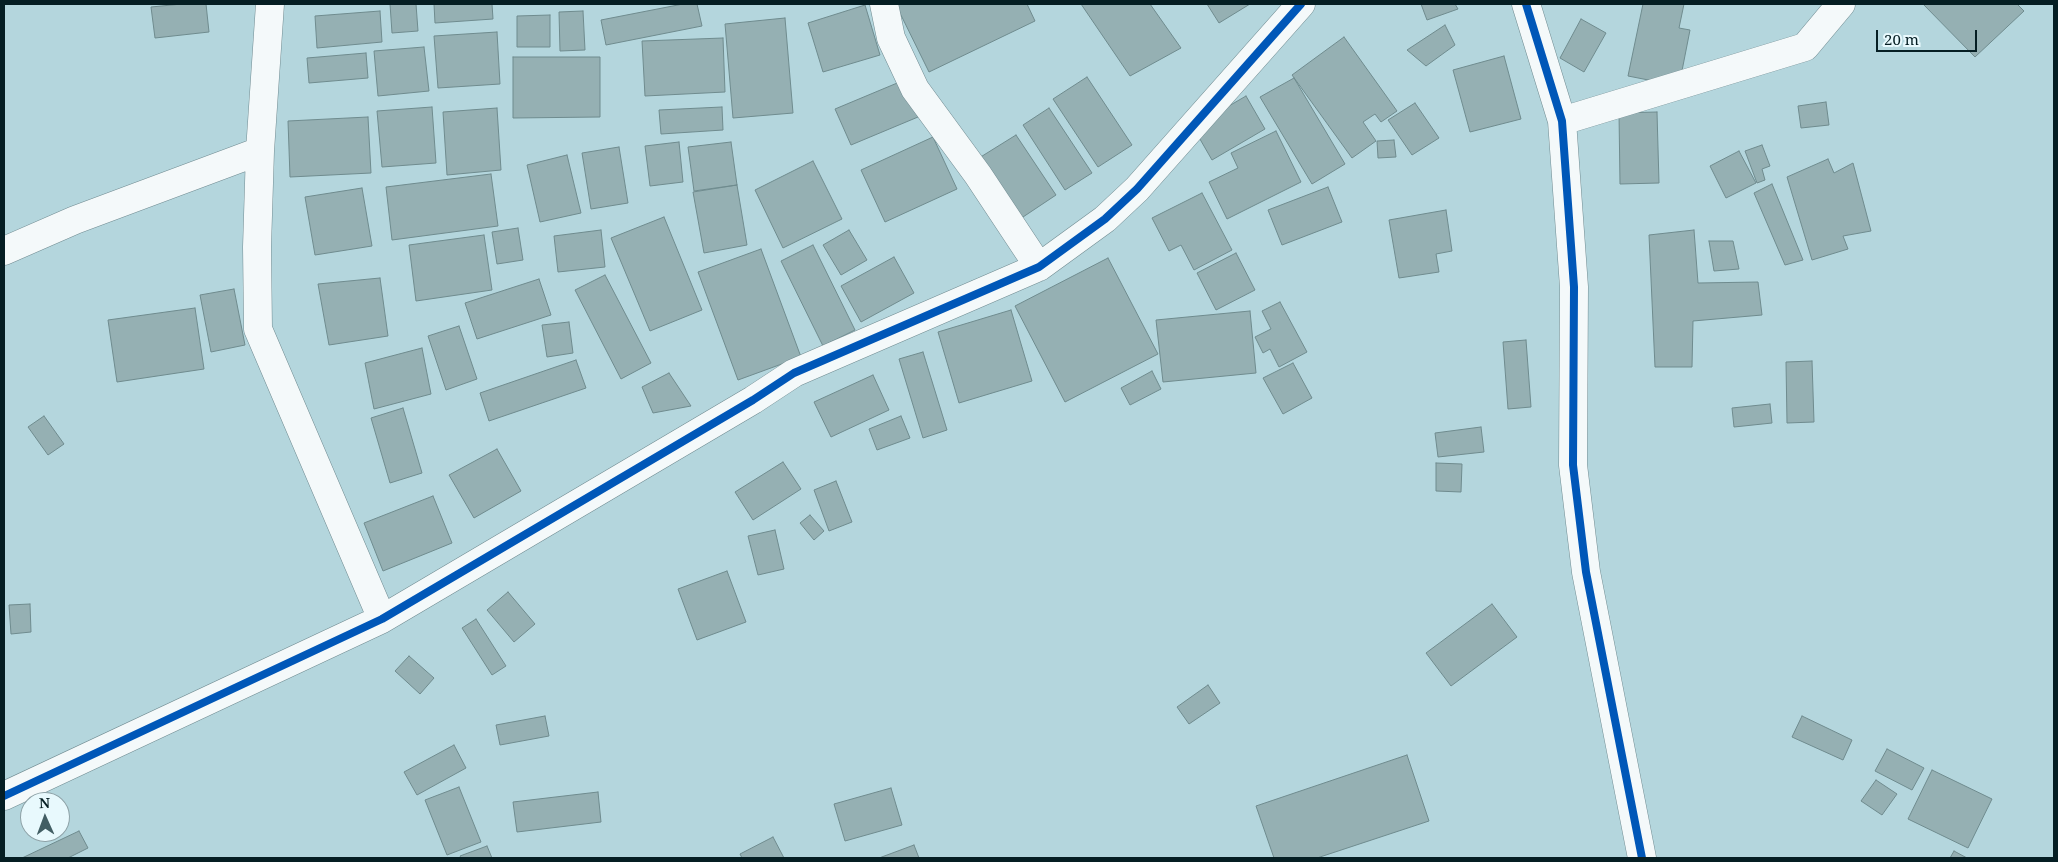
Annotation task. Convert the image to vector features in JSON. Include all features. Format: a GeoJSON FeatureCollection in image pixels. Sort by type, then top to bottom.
{"type":"FeatureCollection","features":[{"type":"Feature","properties":{"kind":"street"},"geometry":{"type":"LineString","coordinates":[[270,4],[260,152],[257,247],[258,329],[382,619]]}},
{"type":"Feature","properties":{"kind":"street"},"geometry":{"type":"LineString","coordinates":[[884,4],[890,38],[915,89],[978,175],[1039,267]]}},
{"type":"Feature","properties":{"kind":"street"},"geometry":{"type":"LineString","coordinates":[[4,796],[382,619],[752,400],[794,373],[1039,267],[1105,219],[1137,189],[1301,4]]}},
{"type":"Feature","properties":{"kind":"street"},"geometry":{"type":"LineString","coordinates":[[1526,4],[1562,121],[1574,287],[1573,465],[1586,572],[1642,858]]}},
{"type":"Feature","properties":{"kind":"street"},"geometry":{"type":"LineString","coordinates":[[1562,121],[1805,47],[1841,4]]}},
{"type":"Feature","properties":{"kind":"street"},"geometry":{"type":"LineString","coordinates":[[4,251],[75,220],[260,152]]}},
{"type":"Feature","properties":{"kind":"building"},"geometry":{"type":"Polygon","coordinates":[[[206,4],[209,32],[155,38],[151,7],[206,4]]]}},
{"type":"Feature","properties":{"kind":"building"},"geometry":{"type":"Polygon","coordinates":[[[390,4],[416,4],[418,31],[392,33],[390,4]]]}},
{"type":"Feature","properties":{"kind":"building"},"geometry":{"type":"Polygon","coordinates":[[[434,4],[492,4],[493,19],[435,23],[434,4]]]}},
{"type":"Feature","properties":{"kind":"building"},"geometry":{"type":"Polygon","coordinates":[[[683,4],[697,4],[702,26],[606,45],[601,20],[683,4]]]}},
{"type":"Feature","properties":{"kind":"building"},"geometry":{"type":"Polygon","coordinates":[[[1027,4],[1035,21],[929,72],[896,5],[1027,4]]]}},
{"type":"Feature","properties":{"kind":"building"},"geometry":{"type":"Polygon","coordinates":[[[1081,4],[1150,4],[1181,48],[1130,76],[1081,4]]]}},
{"type":"Feature","properties":{"kind":"building"},"geometry":{"type":"Polygon","coordinates":[[[1207,4],[1250,4],[1219,23],[1207,4]]]}},
{"type":"Feature","properties":{"kind":"building"},"geometry":{"type":"Polygon","coordinates":[[[1421,4],[1455,4],[1458,9],[1427,20],[1421,4]]]}},
{"type":"Feature","properties":{"kind":"building"},"geometry":{"type":"Polygon","coordinates":[[[1643,4],[1684,4],[1679,28],[1690,30],[1679,86],[1628,76],[1643,4]]]}},
{"type":"Feature","properties":{"kind":"building"},"geometry":{"type":"Polygon","coordinates":[[[1923,4],[2017,4],[2024,11],[1975,57],[1923,4]]]}},
{"type":"Feature","properties":{"kind":"building"},"geometry":{"type":"Polygon","coordinates":[[[865,5],[880,55],[823,72],[808,23],[865,5]]]}},
{"type":"Feature","properties":{"kind":"building"},"geometry":{"type":"Polygon","coordinates":[[[380,11],[382,42],[317,48],[315,16],[380,11]]]}},
{"type":"Feature","properties":{"kind":"building"},"geometry":{"type":"Polygon","coordinates":[[[583,11],[585,50],[560,51],[559,12],[583,11]]]}},
{"type":"Feature","properties":{"kind":"building"},"geometry":{"type":"Polygon","coordinates":[[[550,15],[550,47],[517,47],[517,16],[550,15]]]}},
{"type":"Feature","properties":{"kind":"building"},"geometry":{"type":"Polygon","coordinates":[[[785,18],[793,113],[733,118],[725,24],[785,18]]]}},
{"type":"Feature","properties":{"kind":"building"},"geometry":{"type":"Polygon","coordinates":[[[1581,19],[1606,33],[1584,72],[1560,58],[1581,19]]]}},
{"type":"Feature","properties":{"kind":"building"},"geometry":{"type":"Polygon","coordinates":[[[1445,25],[1455,45],[1426,66],[1407,50],[1445,25]]]}},
{"type":"Feature","properties":{"kind":"building"},"geometry":{"type":"Polygon","coordinates":[[[497,32],[500,84],[438,88],[434,36],[497,32]]]}},
{"type":"Feature","properties":{"kind":"building"},"geometry":{"type":"Polygon","coordinates":[[[1344,37],[1397,111],[1381,122],[1375,114],[1363,122],[1376,141],[1352,158],[1292,75],[1344,37]]]}},
{"type":"Feature","properties":{"kind":"building"},"geometry":{"type":"Polygon","coordinates":[[[723,38],[725,92],[645,96],[642,41],[723,38]]]}},
{"type":"Feature","properties":{"kind":"building"},"geometry":{"type":"Polygon","coordinates":[[[424,47],[429,91],[378,96],[374,51],[424,47]]]}},
{"type":"Feature","properties":{"kind":"building"},"geometry":{"type":"Polygon","coordinates":[[[366,53],[368,78],[309,83],[307,58],[366,53]]]}},
{"type":"Feature","properties":{"kind":"building"},"geometry":{"type":"Polygon","coordinates":[[[1504,56],[1521,119],[1470,132],[1453,70],[1504,56]]]}},
{"type":"Feature","properties":{"kind":"building"},"geometry":{"type":"Polygon","coordinates":[[[513,57],[600,57],[600,117],[513,118],[513,57]]]}},
{"type":"Feature","properties":{"kind":"building"},"geometry":{"type":"Polygon","coordinates":[[[1087,77],[1132,145],[1098,167],[1053,99],[1087,77]]]}},
{"type":"Feature","properties":{"kind":"building"},"geometry":{"type":"Polygon","coordinates":[[[1294,78],[1345,164],[1312,184],[1260,97],[1294,78]]]}},
{"type":"Feature","properties":{"kind":"building"},"geometry":{"type":"Polygon","coordinates":[[[902,81],[918,117],[851,145],[835,109],[902,81]]]}},
{"type":"Feature","properties":{"kind":"building"},"geometry":{"type":"Polygon","coordinates":[[[1246,96],[1265,129],[1212,160],[1193,127],[1246,96]]]}},
{"type":"Feature","properties":{"kind":"building"},"geometry":{"type":"Polygon","coordinates":[[[1826,102],[1829,125],[1801,128],[1798,106],[1826,102]]]}},
{"type":"Feature","properties":{"kind":"building"},"geometry":{"type":"Polygon","coordinates":[[[1415,103],[1439,138],[1412,155],[1388,120],[1415,103]]]}},
{"type":"Feature","properties":{"kind":"building"},"geometry":{"type":"Polygon","coordinates":[[[432,107],[436,163],[382,167],[377,111],[432,107]]]}},
{"type":"Feature","properties":{"kind":"building"},"geometry":{"type":"Polygon","coordinates":[[[722,107],[723,130],[661,134],[659,110],[722,107]]]}},
{"type":"Feature","properties":{"kind":"building"},"geometry":{"type":"Polygon","coordinates":[[[497,108],[501,170],[447,175],[443,112],[497,108]]]}},
{"type":"Feature","properties":{"kind":"building"},"geometry":{"type":"Polygon","coordinates":[[[1049,108],[1092,173],[1065,190],[1023,125],[1049,108]]]}},
{"type":"Feature","properties":{"kind":"building"},"geometry":{"type":"Polygon","coordinates":[[[1657,112],[1659,183],[1620,184],[1619,113],[1657,112]]]}},
{"type":"Feature","properties":{"kind":"building"},"geometry":{"type":"Polygon","coordinates":[[[368,117],[371,173],[290,177],[288,121],[368,117]]]}},
{"type":"Feature","properties":{"kind":"building"},"geometry":{"type":"Polygon","coordinates":[[[1276,131],[1301,182],[1227,219],[1209,182],[1238,168],[1231,153],[1276,131]]]}},
{"type":"Feature","properties":{"kind":"building"},"geometry":{"type":"Polygon","coordinates":[[[1016,135],[1056,195],[1020,219],[979,158],[1016,135]]]}},
{"type":"Feature","properties":{"kind":"building"},"geometry":{"type":"Polygon","coordinates":[[[933,137],[957,189],[885,222],[861,170],[933,137]]]}},
{"type":"Feature","properties":{"kind":"building"},"geometry":{"type":"Polygon","coordinates":[[[1394,140],[1396,157],[1378,158],[1377,141],[1394,140]]]}},
{"type":"Feature","properties":{"kind":"building"},"geometry":{"type":"Polygon","coordinates":[[[679,142],[683,182],[650,186],[645,146],[679,142]]]}},
{"type":"Feature","properties":{"kind":"building"},"geometry":{"type":"Polygon","coordinates":[[[731,142],[737,185],[694,191],[688,147],[731,142]]]}},
{"type":"Feature","properties":{"kind":"building"},"geometry":{"type":"Polygon","coordinates":[[[1762,145],[1770,166],[1762,169],[1765,180],[1757,183],[1745,151],[1762,145]]]}},
{"type":"Feature","properties":{"kind":"building"},"geometry":{"type":"Polygon","coordinates":[[[619,147],[628,203],[591,209],[582,153],[619,147]]]}},
{"type":"Feature","properties":{"kind":"building"},"geometry":{"type":"Polygon","coordinates":[[[1739,151],[1756,183],[1726,198],[1710,166],[1739,151]]]}},
{"type":"Feature","properties":{"kind":"building"},"geometry":{"type":"Polygon","coordinates":[[[567,155],[581,213],[540,222],[527,165],[567,155]]]}},
{"type":"Feature","properties":{"kind":"building"},"geometry":{"type":"Polygon","coordinates":[[[1828,159],[1834,173],[1853,163],[1871,231],[1843,236],[1848,249],[1812,260],[1787,177],[1828,159]]]}},
{"type":"Feature","properties":{"kind":"building"},"geometry":{"type":"Polygon","coordinates":[[[813,161],[842,219],[783,248],[755,190],[813,161]]]}},
{"type":"Feature","properties":{"kind":"building"},"geometry":{"type":"Polygon","coordinates":[[[491,174],[498,226],[392,240],[386,187],[491,174]]]}},
{"type":"Feature","properties":{"kind":"building"},"geometry":{"type":"Polygon","coordinates":[[[1772,184],[1803,260],[1785,265],[1754,193],[1772,184]]]}},
{"type":"Feature","properties":{"kind":"building"},"geometry":{"type":"Polygon","coordinates":[[[737,185],[747,245],[704,253],[693,192],[737,185]]]}},
{"type":"Feature","properties":{"kind":"building"},"geometry":{"type":"Polygon","coordinates":[[[1328,187],[1342,222],[1282,245],[1268,210],[1328,187]]]}},
{"type":"Feature","properties":{"kind":"building"},"geometry":{"type":"Polygon","coordinates":[[[362,188],[372,246],[315,255],[305,197],[362,188]]]}},
{"type":"Feature","properties":{"kind":"building"},"geometry":{"type":"Polygon","coordinates":[[[1202,193],[1232,250],[1194,270],[1181,245],[1169,251],[1152,218],[1202,193]]]}},
{"type":"Feature","properties":{"kind":"building"},"geometry":{"type":"Polygon","coordinates":[[[1446,210],[1452,251],[1436,254],[1439,272],[1399,278],[1389,220],[1446,210]]]}},
{"type":"Feature","properties":{"kind":"building"},"geometry":{"type":"Polygon","coordinates":[[[664,217],[702,310],[650,331],[611,238],[664,217]]]}},
{"type":"Feature","properties":{"kind":"building"},"geometry":{"type":"Polygon","coordinates":[[[518,228],[523,260],[497,264],[492,232],[518,228]]]}},
{"type":"Feature","properties":{"kind":"building"},"geometry":{"type":"Polygon","coordinates":[[[601,230],[605,267],[558,272],[554,236],[601,230]]]}},
{"type":"Feature","properties":{"kind":"building"},"geometry":{"type":"Polygon","coordinates":[[[849,230],[867,260],[841,275],[823,245],[849,230]]]}},
{"type":"Feature","properties":{"kind":"building"},"geometry":{"type":"Polygon","coordinates":[[[1694,230],[1698,283],[1758,282],[1762,315],[1693,321],[1692,367],[1655,367],[1649,235],[1694,230]]]}},
{"type":"Feature","properties":{"kind":"building"},"geometry":{"type":"Polygon","coordinates":[[[484,235],[492,290],[416,301],[409,245],[484,235]]]}},
{"type":"Feature","properties":{"kind":"building"},"geometry":{"type":"Polygon","coordinates":[[[1709,241],[1733,241],[1739,269],[1714,271],[1709,241]]]}},
{"type":"Feature","properties":{"kind":"building"},"geometry":{"type":"Polygon","coordinates":[[[813,245],[855,330],[823,346],[781,261],[813,245]]]}},
{"type":"Feature","properties":{"kind":"building"},"geometry":{"type":"Polygon","coordinates":[[[761,249],[801,357],[738,380],[698,272],[761,249]]]}},
{"type":"Feature","properties":{"kind":"building"},"geometry":{"type":"Polygon","coordinates":[[[1236,253],[1255,290],[1216,310],[1197,273],[1236,253]]]}},
{"type":"Feature","properties":{"kind":"building"},"geometry":{"type":"Polygon","coordinates":[[[894,257],[914,293],[861,322],[841,286],[894,257]]]}},
{"type":"Feature","properties":{"kind":"building"},"geometry":{"type":"Polygon","coordinates":[[[1108,258],[1158,354],[1065,402],[1015,306],[1108,258]]]}},
{"type":"Feature","properties":{"kind":"building"},"geometry":{"type":"Polygon","coordinates":[[[605,275],[651,363],[621,379],[575,290],[605,275]]]}},
{"type":"Feature","properties":{"kind":"building"},"geometry":{"type":"Polygon","coordinates":[[[380,278],[388,336],[329,345],[318,284],[380,278]]]}},
{"type":"Feature","properties":{"kind":"building"},"geometry":{"type":"Polygon","coordinates":[[[539,279],[551,315],[477,339],[465,303],[539,279]]]}},
{"type":"Feature","properties":{"kind":"building"},"geometry":{"type":"Polygon","coordinates":[[[234,289],[245,345],[211,352],[200,295],[234,289]]]}},
{"type":"Feature","properties":{"kind":"building"},"geometry":{"type":"Polygon","coordinates":[[[1280,302],[1307,352],[1279,367],[1270,349],[1263,353],[1255,337],[1271,329],[1262,311],[1280,302]]]}},
{"type":"Feature","properties":{"kind":"building"},"geometry":{"type":"Polygon","coordinates":[[[195,308],[204,369],[117,382],[108,320],[195,308]]]}},
{"type":"Feature","properties":{"kind":"building"},"geometry":{"type":"Polygon","coordinates":[[[1011,310],[1032,381],[959,403],[938,332],[1011,310]]]}},
{"type":"Feature","properties":{"kind":"building"},"geometry":{"type":"Polygon","coordinates":[[[1250,311],[1256,373],[1163,382],[1156,320],[1250,311]]]}},
{"type":"Feature","properties":{"kind":"building"},"geometry":{"type":"Polygon","coordinates":[[[569,322],[573,353],[547,357],[542,325],[569,322]]]}},
{"type":"Feature","properties":{"kind":"building"},"geometry":{"type":"Polygon","coordinates":[[[459,326],[477,379],[446,390],[428,336],[459,326]]]}},
{"type":"Feature","properties":{"kind":"building"},"geometry":{"type":"Polygon","coordinates":[[[1526,340],[1531,407],[1508,409],[1503,342],[1526,340]]]}},
{"type":"Feature","properties":{"kind":"building"},"geometry":{"type":"Polygon","coordinates":[[[422,348],[431,394],[374,409],[365,363],[422,348]]]}},
{"type":"Feature","properties":{"kind":"building"},"geometry":{"type":"Polygon","coordinates":[[[923,352],[947,430],[923,438],[899,359],[923,352]]]}},
{"type":"Feature","properties":{"kind":"building"},"geometry":{"type":"Polygon","coordinates":[[[576,360],[586,388],[489,421],[480,393],[576,360]]]}},
{"type":"Feature","properties":{"kind":"building"},"geometry":{"type":"Polygon","coordinates":[[[1812,361],[1814,422],[1787,423],[1786,362],[1812,361]]]}},
{"type":"Feature","properties":{"kind":"building"},"geometry":{"type":"Polygon","coordinates":[[[1293,363],[1312,398],[1283,414],[1263,378],[1293,363]]]}},
{"type":"Feature","properties":{"kind":"building"},"geometry":{"type":"Polygon","coordinates":[[[1152,371],[1161,389],[1130,405],[1121,388],[1152,371]]]}},
{"type":"Feature","properties":{"kind":"building"},"geometry":{"type":"Polygon","coordinates":[[[669,373],[691,406],[653,413],[642,387],[669,373]]]}},
{"type":"Feature","properties":{"kind":"building"},"geometry":{"type":"Polygon","coordinates":[[[873,375],[889,410],[831,437],[814,402],[873,375]]]}},
{"type":"Feature","properties":{"kind":"building"},"geometry":{"type":"Polygon","coordinates":[[[1770,404],[1772,423],[1734,427],[1732,408],[1770,404]]]}},
{"type":"Feature","properties":{"kind":"building"},"geometry":{"type":"Polygon","coordinates":[[[403,408],[422,473],[390,483],[371,418],[403,408]]]}},
{"type":"Feature","properties":{"kind":"building"},"geometry":{"type":"Polygon","coordinates":[[[44,416],[64,444],[48,455],[28,427],[44,416]]]}},
{"type":"Feature","properties":{"kind":"building"},"geometry":{"type":"Polygon","coordinates":[[[901,416],[910,438],[877,450],[869,429],[901,416]]]}},
{"type":"Feature","properties":{"kind":"building"},"geometry":{"type":"Polygon","coordinates":[[[1481,427],[1484,452],[1438,457],[1435,433],[1481,427]]]}},
{"type":"Feature","properties":{"kind":"building"},"geometry":{"type":"Polygon","coordinates":[[[497,449],[521,491],[474,518],[449,475],[497,449]]]}},
{"type":"Feature","properties":{"kind":"building"},"geometry":{"type":"Polygon","coordinates":[[[783,462],[801,489],[753,520],[735,492],[783,462]]]}},
{"type":"Feature","properties":{"kind":"building"},"geometry":{"type":"Polygon","coordinates":[[[1436,463],[1462,464],[1461,492],[1436,491],[1436,463]]]}},
{"type":"Feature","properties":{"kind":"building"},"geometry":{"type":"Polygon","coordinates":[[[836,481],[852,522],[829,531],[814,490],[836,481]]]}},
{"type":"Feature","properties":{"kind":"building"},"geometry":{"type":"Polygon","coordinates":[[[433,496],[452,543],[383,571],[364,523],[433,496]]]}},
{"type":"Feature","properties":{"kind":"building"},"geometry":{"type":"Polygon","coordinates":[[[810,515],[824,531],[814,540],[800,523],[810,515]]]}},
{"type":"Feature","properties":{"kind":"building"},"geometry":{"type":"Polygon","coordinates":[[[775,530],[784,569],[758,575],[748,536],[775,530]]]}},
{"type":"Feature","properties":{"kind":"building"},"geometry":{"type":"Polygon","coordinates":[[[727,571],[746,622],[697,640],[678,589],[727,571]]]}},
{"type":"Feature","properties":{"kind":"building"},"geometry":{"type":"Polygon","coordinates":[[[508,592],[535,624],[514,642],[487,610],[508,592]]]}},
{"type":"Feature","properties":{"kind":"building"},"geometry":{"type":"Polygon","coordinates":[[[30,604],[31,632],[11,634],[9,605],[30,604]]]}},
{"type":"Feature","properties":{"kind":"building"},"geometry":{"type":"Polygon","coordinates":[[[1492,604],[1517,637],[1451,686],[1426,653],[1492,604]]]}},
{"type":"Feature","properties":{"kind":"building"},"geometry":{"type":"Polygon","coordinates":[[[476,619],[506,666],[492,675],[462,628],[476,619]]]}},
{"type":"Feature","properties":{"kind":"building"},"geometry":{"type":"Polygon","coordinates":[[[409,656],[434,678],[420,694],[395,671],[409,656]]]}},
{"type":"Feature","properties":{"kind":"building"},"geometry":{"type":"Polygon","coordinates":[[[1208,685],[1220,703],[1189,724],[1177,707],[1208,685]]]}},
{"type":"Feature","properties":{"kind":"building"},"geometry":{"type":"Polygon","coordinates":[[[545,716],[549,736],[500,745],[496,725],[545,716]]]}},
{"type":"Feature","properties":{"kind":"building"},"geometry":{"type":"Polygon","coordinates":[[[1802,716],[1852,740],[1843,760],[1792,737],[1802,716]]]}},
{"type":"Feature","properties":{"kind":"building"},"geometry":{"type":"Polygon","coordinates":[[[454,745],[466,768],[417,795],[404,772],[454,745]]]}},
{"type":"Feature","properties":{"kind":"building"},"geometry":{"type":"Polygon","coordinates":[[[1887,749],[1924,768],[1912,790],[1875,771],[1887,749]]]}},
{"type":"Feature","properties":{"kind":"building"},"geometry":{"type":"Polygon","coordinates":[[[1407,755],[1429,821],[1317,858],[1274,858],[1256,806],[1407,755]]]}},
{"type":"Feature","properties":{"kind":"building"},"geometry":{"type":"Polygon","coordinates":[[[1932,770],[1992,799],[1968,848],[1908,819],[1932,770]]]}},
{"type":"Feature","properties":{"kind":"building"},"geometry":{"type":"Polygon","coordinates":[[[1876,780],[1897,794],[1882,815],[1861,801],[1876,780]]]}},
{"type":"Feature","properties":{"kind":"building"},"geometry":{"type":"Polygon","coordinates":[[[459,787],[481,842],[447,855],[425,800],[459,787]]]}},
{"type":"Feature","properties":{"kind":"building"},"geometry":{"type":"Polygon","coordinates":[[[891,788],[902,825],[845,841],[834,804],[891,788]]]}},
{"type":"Feature","properties":{"kind":"building"},"geometry":{"type":"Polygon","coordinates":[[[598,792],[601,822],[517,832],[513,802],[598,792]]]}},
{"type":"Feature","properties":{"kind":"building"},"geometry":{"type":"Polygon","coordinates":[[[79,831],[88,848],[68,858],[22,858],[56,842],[70,842],[70,835],[79,831]]]}},
{"type":"Feature","properties":{"kind":"building"},"geometry":{"type":"Polygon","coordinates":[[[773,837],[784,858],[742,858],[740,854],[773,837]]]}},
{"type":"Feature","properties":{"kind":"building"},"geometry":{"type":"Polygon","coordinates":[[[914,845],[919,858],[879,858],[914,845]]]}},
{"type":"Feature","properties":{"kind":"building"},"geometry":{"type":"Polygon","coordinates":[[[487,846],[492,858],[461,858],[460,856],[487,846]]]}},
{"type":"Feature","properties":{"kind":"building"},"geometry":{"type":"Polygon","coordinates":[[[1954,851],[1967,858],[1950,858],[1954,851]]]}},
{"type":"Feature","properties":{"kind":"cycle path"},"geometry":{"type":"LineString","coordinates":[[4,796],[382,619],[753,400],[794,373],[1039,267],[1105,219],[1137,189],[1301,4]]}},
{"type":"Feature","properties":{"kind":"cycle path"},"geometry":{"type":"LineString","coordinates":[[1526,4],[1562,121],[1574,287],[1573,465],[1586,572],[1642,858]]}}]}
